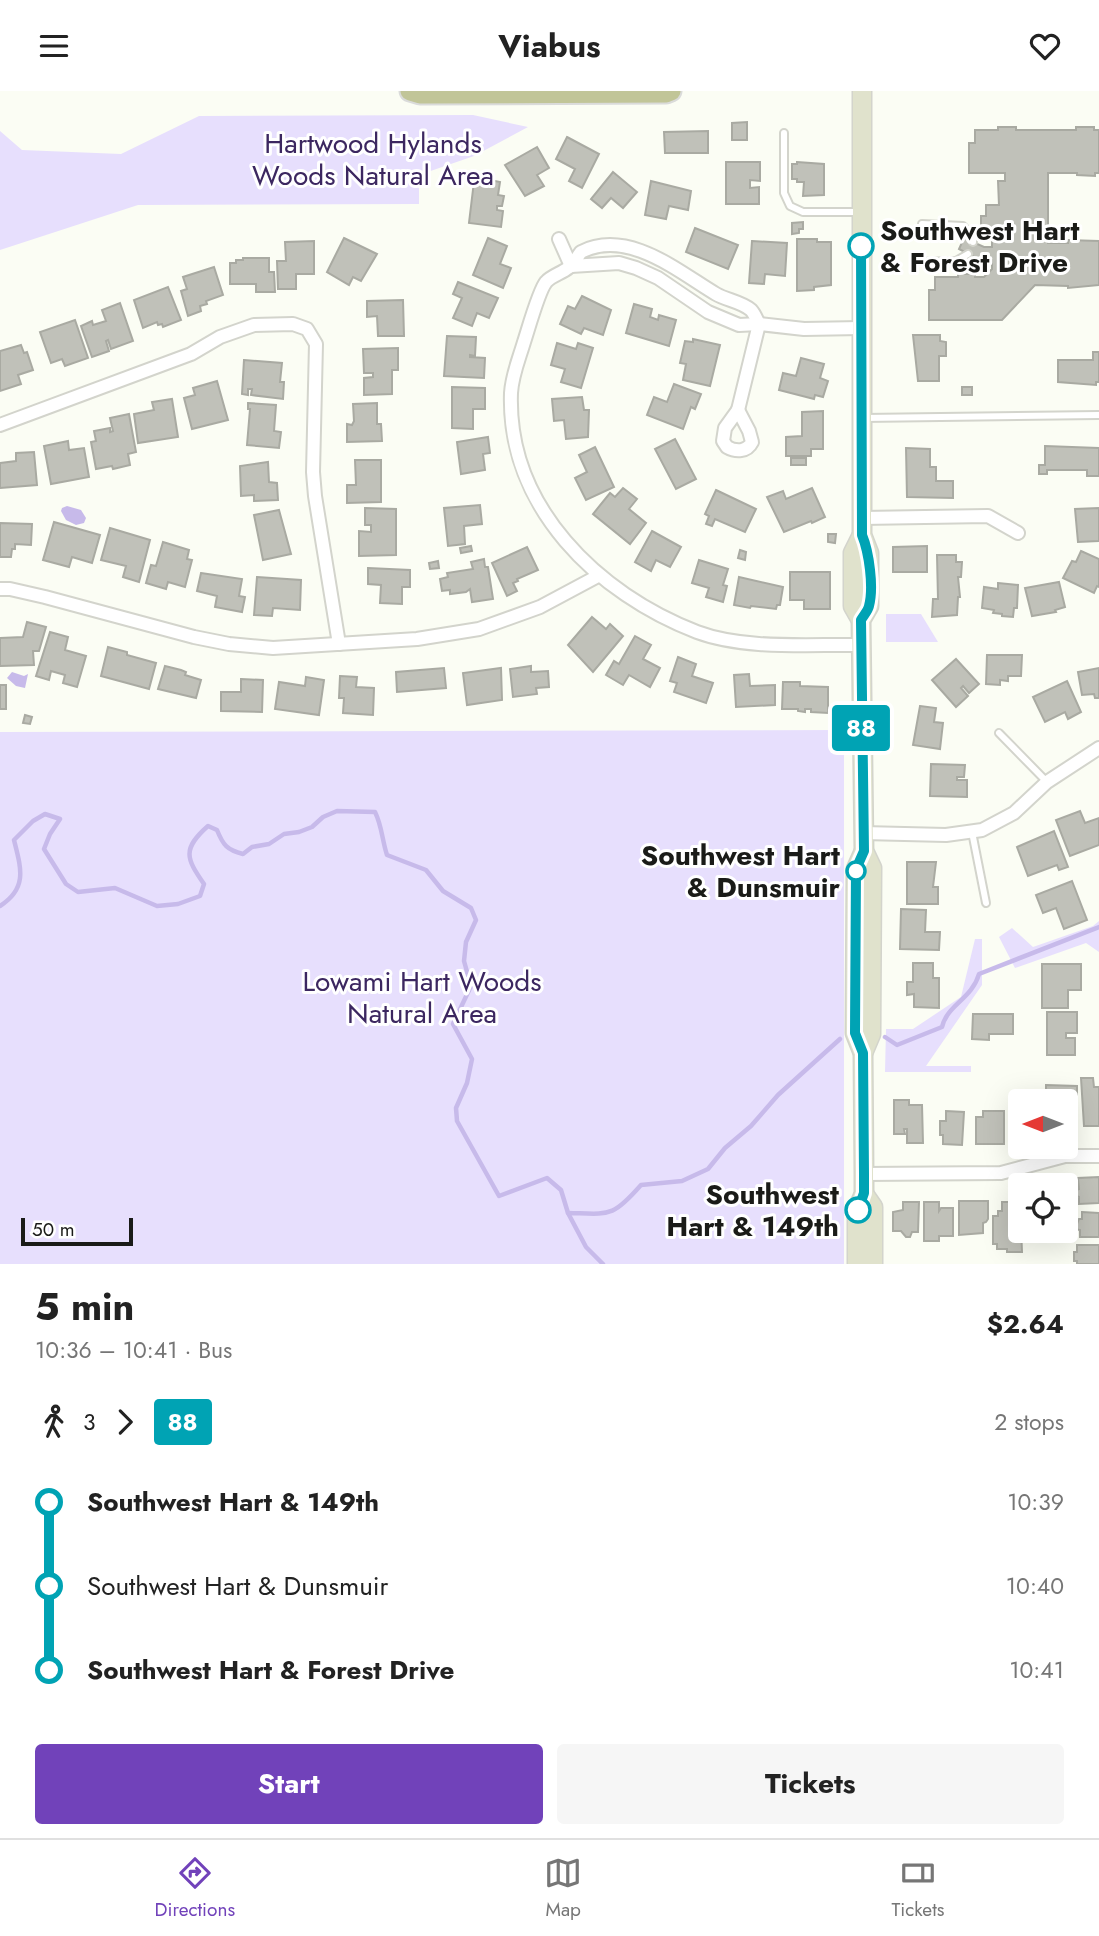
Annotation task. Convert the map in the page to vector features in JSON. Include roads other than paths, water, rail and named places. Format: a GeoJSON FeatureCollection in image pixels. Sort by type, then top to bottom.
{"type":"FeatureCollection","features":[{"type":"Feature","properties":{"kind":"main road"},"geometry":{"type":"LineString","coordinates":[[410,91],[420,94],[671,91]]}},
{"type":"Feature","properties":{"kind":"main road"},"geometry":{"type":"LineString","coordinates":[[857,1264],[858,1210],[864,1193],[863,1053],[871,1034],[872,868],[864,842],[861,645],[861,620],[869,606],[869,553],[862,526],[862,91]]}},
{"type":"Feature","properties":{"kind":"main road"},"geometry":{"type":"LineString","coordinates":[[864,1193],[873,1207],[873,1264]]}},
{"type":"Feature","properties":{"kind":"street"},"geometry":{"type":"LineString","coordinates":[[559,239],[571,266]]}},
{"type":"Feature","properties":{"kind":"street"},"geometry":{"type":"LineString","coordinates":[[737,410],[759,324],[751,310],[722,298],[674,265],[624,246],[586,249],[571,266],[545,282],[514,374],[512,414],[517,445],[529,486],[576,555],[598,576],[651,611],[700,633],[751,642],[861,645]]}},
{"type":"Feature","properties":{"kind":"street"},"geometry":{"type":"LineString","coordinates":[[571,266],[611,263],[636,268],[658,278],[708,312],[739,325],[759,324],[804,329],[861,328]]}},
{"type":"Feature","properties":{"kind":"street"},"geometry":{"type":"LineString","coordinates":[[0,425],[191,354],[220,337],[254,325],[293,324],[307,329],[316,344],[313,472],[315,496],[339,644]]}},
{"type":"Feature","properties":{"kind":"street"},"geometry":{"type":"LineString","coordinates":[[862,526],[988,516],[1018,533]]}},
{"type":"Feature","properties":{"kind":"street"},"geometry":{"type":"LineString","coordinates":[[0,589],[45,597],[229,644],[273,648],[417,639],[479,629],[540,607],[598,576]]}},
{"type":"Feature","properties":{"kind":"street"},"geometry":{"type":"LineString","coordinates":[[864,842],[972,832],[997,824],[1014,813],[1046,782],[1099,748]]}},
{"type":"Feature","properties":{"kind":"street"},"geometry":{"type":"LineString","coordinates":[[864,1174],[1001,1173],[1065,1156],[1099,1156]]}},
{"type":"Feature","properties":{"kind":"lane"},"geometry":{"type":"LineString","coordinates":[[784,133],[784,193],[790,206],[803,212],[861,212]]}},
{"type":"Feature","properties":{"kind":"lane"},"geometry":{"type":"LineString","coordinates":[[922,224],[963,226],[973,237],[973,242]]}},
{"type":"Feature","properties":{"kind":"lane"},"geometry":{"type":"LineString","coordinates":[[919,262],[956,261],[968,254]]}},
{"type":"Feature","properties":{"kind":"lane"},"geometry":{"type":"LineString","coordinates":[[863,418],[1099,415]]}},
{"type":"Feature","properties":{"kind":"lane"},"geometry":{"type":"LineString","coordinates":[[999,733],[1046,782]]}},
{"type":"Feature","properties":{"kind":"lane"},"geometry":{"type":"LineString","coordinates":[[972,832],[986,903]]}},
{"type":"Feature","properties":{"kind":"waterway"},"geometry":{"type":"LineString","coordinates":[[0,906],[19,885],[20,868],[14,840],[33,821],[45,814],[60,819],[44,849],[66,884],[78,892],[115,888],[157,906],[178,904],[200,896],[204,884],[193,867],[190,854],[194,841],[208,826],[217,830],[229,849],[243,854],[252,847],[269,844],[284,834],[312,827],[323,817],[337,811],[375,812],[387,855],[426,870],[443,891],[471,908],[476,920],[466,942],[464,961],[471,986],[453,1024],[472,1059],[467,1083],[456,1108],[457,1121],[499,1196],[547,1178],[561,1190],[568,1213],[586,1247],[603,1264]]}},
{"type":"Feature","properties":{"kind":"waterway"},"geometry":{"type":"LineString","coordinates":[[885,1037],[897,1045],[942,1027],[949,1013],[976,983],[979,974],[1099,927]]}},
{"type":"Feature","properties":{"kind":"waterway"},"geometry":{"type":"LineString","coordinates":[[568,1213],[609,1212],[616,1209],[641,1185],[682,1181],[708,1169],[778,1095],[840,1039]]}},
{"type":"Feature","properties":{"kind":"place","name":"Southwest Hart & Forest Drive"},"geometry":{"type":"Point","coordinates":[861,246]}},
{"type":"Feature","properties":{"kind":"place","name":"Southwest Hart & Dunsmuir"},"geometry":{"type":"Point","coordinates":[856,871]}},
{"type":"Feature","properties":{"kind":"place","name":"Southwest Hart & 149th"},"geometry":{"type":"Point","coordinates":[858,1210]}},
{"type":"Feature","properties":{"kind":"park label","name":"Hartwood Hylands Woods Natural Area"},"geometry":{"type":"Point","coordinates":[373,159]}},
{"type":"Feature","properties":{"kind":"park label","name":"Lowami Hart Woods Natural Area"},"geometry":{"type":"Point","coordinates":[422,997]}}]}
